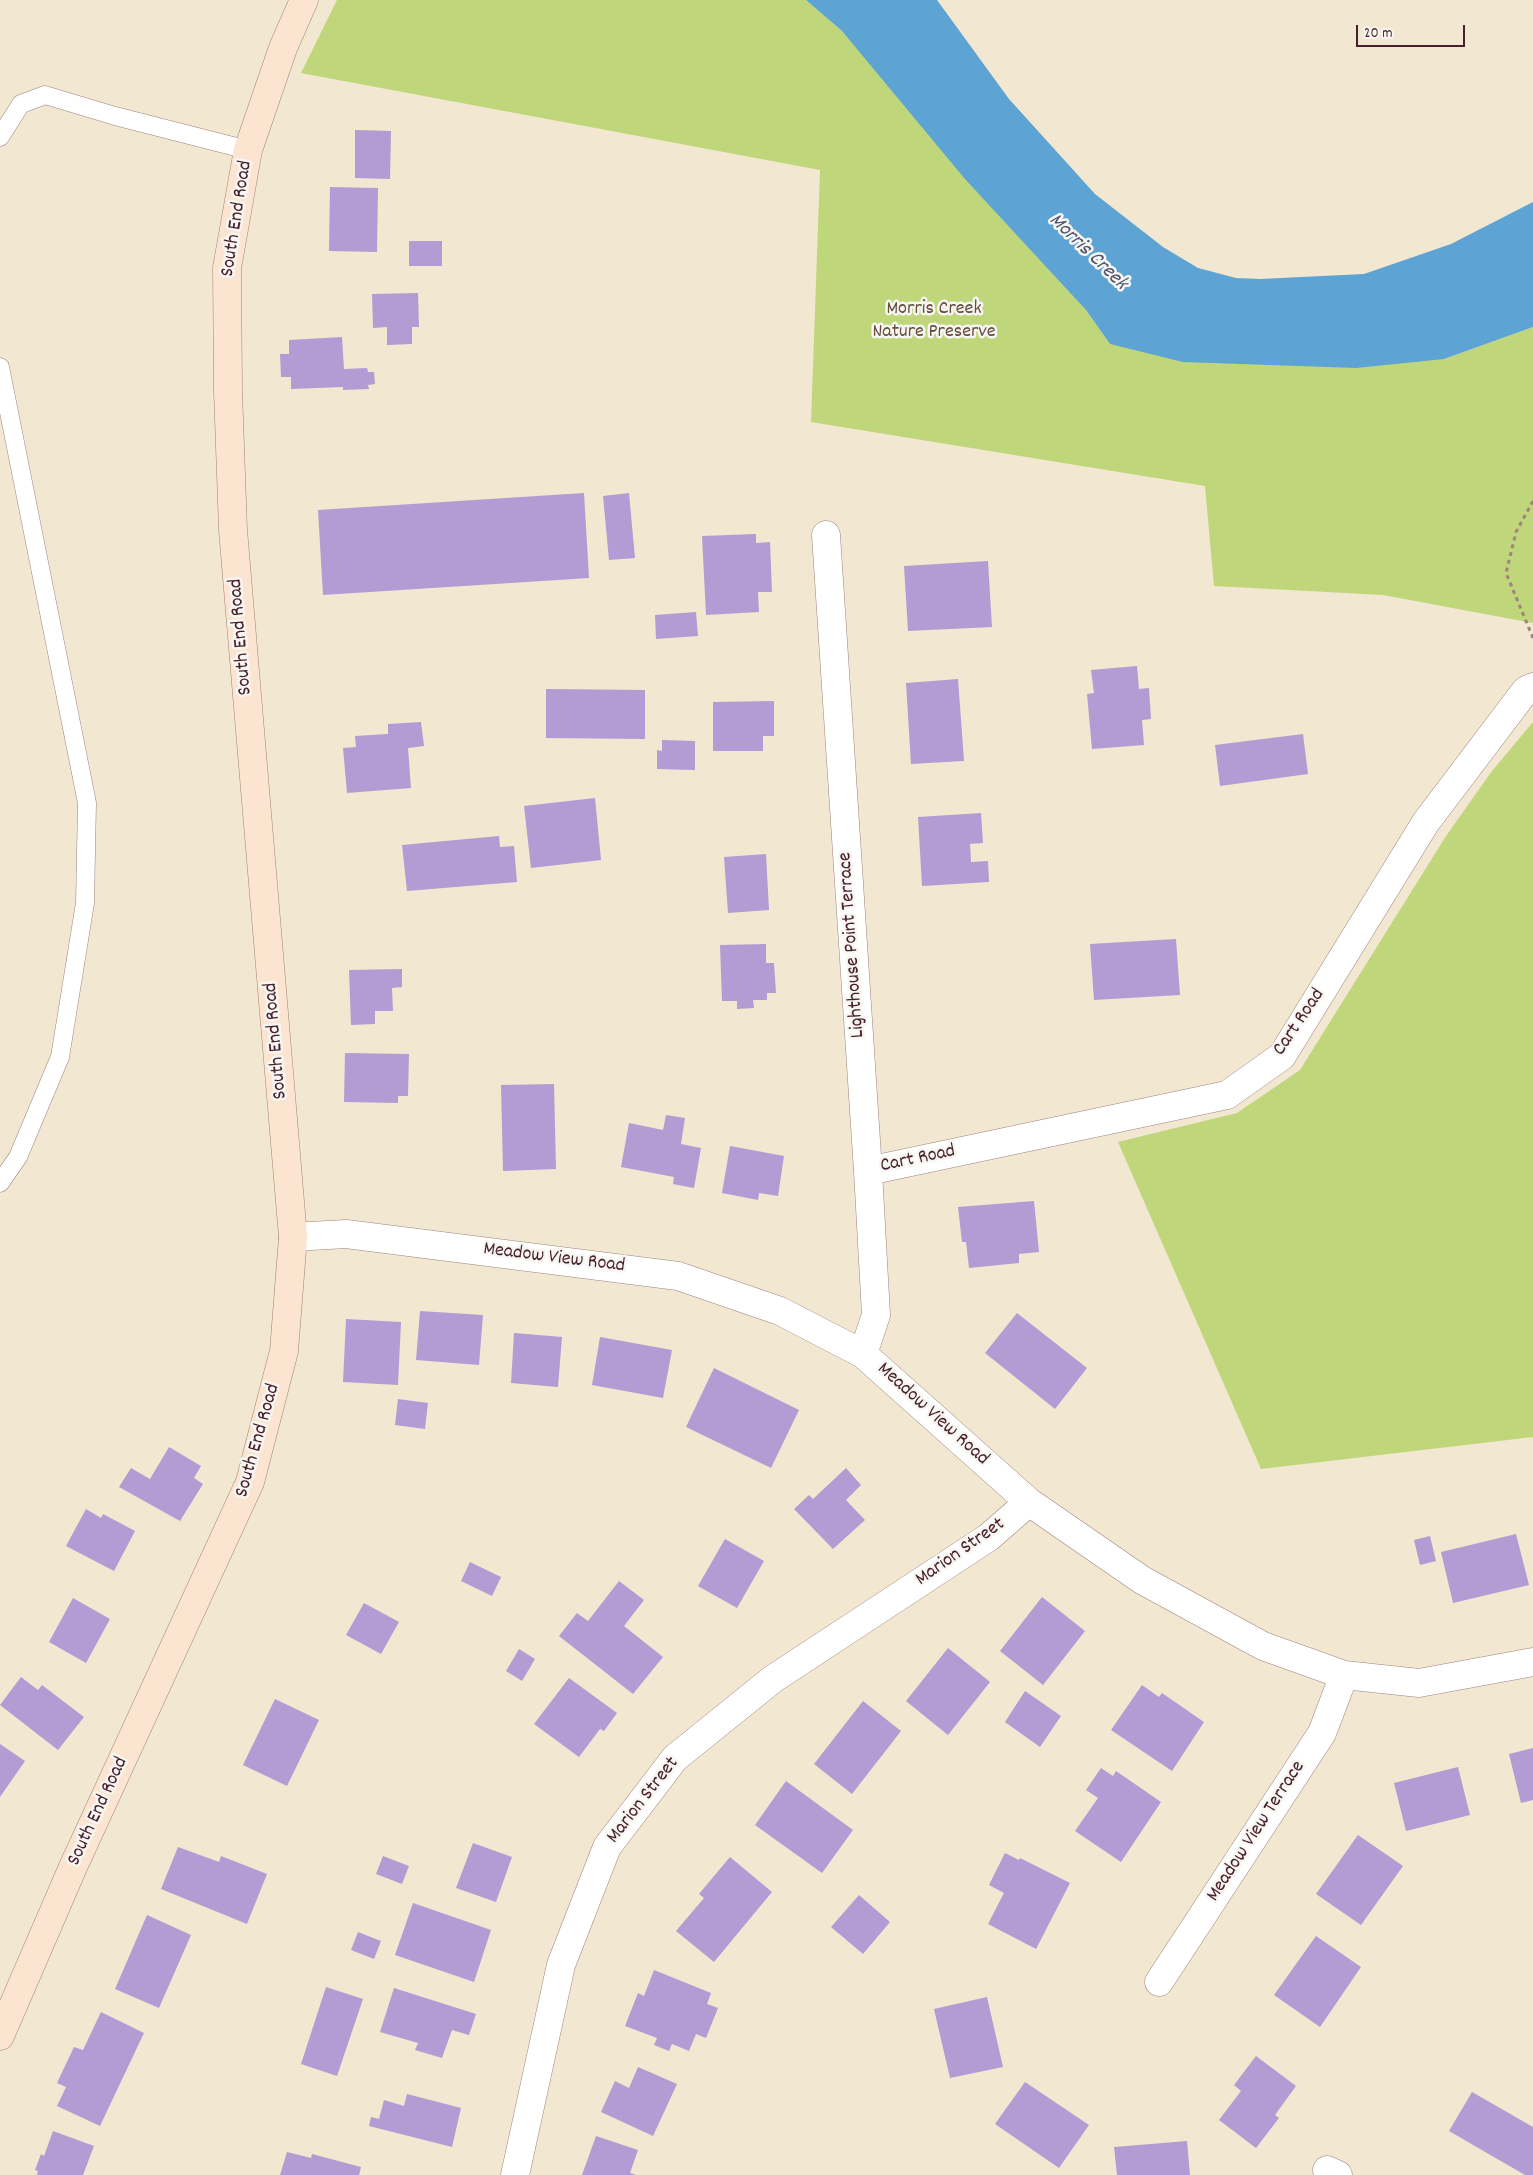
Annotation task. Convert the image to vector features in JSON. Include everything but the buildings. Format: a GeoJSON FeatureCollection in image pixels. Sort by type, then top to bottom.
{"type":"FeatureCollection","features":[{"type":"Feature","properties":{"kind":"main road","name":"South End Road"},"geometry":{"type":"LineString","coordinates":[[0,2036],[73,1867],[250,1482],[284,1352],[293,1237],[233,530],[228,391],[227,268],[248,150],[283,48],[304,0]]}},
{"type":"Feature","properties":{"kind":"street","name":"Lighthouse Point Terrace"},"geometry":{"type":"LineString","coordinates":[[826,535],[876,1315],[864,1354]]}},
{"type":"Feature","properties":{"kind":"street","name":"Cart Road"},"geometry":{"type":"LineString","coordinates":[[868,1171],[1227,1095],[1282,1056],[1426,822],[1526,690],[1533,688]]}},
{"type":"Feature","properties":{"kind":"street","name":"Meadow View Road"},"geometry":{"type":"LineString","coordinates":[[293,1237],[346,1234],[678,1276],[780,1311],[864,1354],[1029,1502],[1142,1580],[1263,1646],[1344,1675],[1419,1683],[1533,1662]]}},
{"type":"Feature","properties":{"kind":"street","name":"Marion Street"},"geometry":{"type":"LineString","coordinates":[[515,2175],[561,1965],[607,1847],[675,1758],[773,1679],[989,1537],[1029,1502]]}},
{"type":"Feature","properties":{"kind":"street","name":"Meadow View Terrace"},"geometry":{"type":"LineString","coordinates":[[1159,1982],[1322,1733],[1344,1675]]}},
{"type":"Feature","properties":{"kind":"lane"},"geometry":{"type":"LineString","coordinates":[[0,137],[21,104],[45,95],[115,116],[248,150]]}},
{"type":"Feature","properties":{"kind":"lane"},"geometry":{"type":"LineString","coordinates":[[0,367],[87,803],[85,903],[60,1057],[18,1157],[0,1183]]}},
{"type":"Feature","properties":{"kind":"path"},"geometry":{"type":"LineString","coordinates":[[1533,501],[1516,532],[1506,573],[1533,638]]}},
{"type":"Feature","properties":{"kind":"green space","name":"Morris Creek Nature Preserve"},"geometry":{"type":"Polygon","coordinates":[[[337,0],[806,0],[842,31],[1086,310],[1110,344],[1444,359],[1533,327],[1533,623],[1383,595],[1214,586],[1205,486],[811,422],[820,170],[301,73],[337,0]]]}},
{"type":"Feature","properties":{"kind":"green space"},"geometry":{"type":"Polygon","coordinates":[[[1533,722],[1533,1437],[1261,1469],[1118,1142],[1237,1113],[1300,1070],[1446,836],[1492,771],[1533,722]]]}},
{"type":"Feature","properties":{"kind":"water","name":"Morris Creek"},"geometry":{"type":"Polygon","coordinates":[[[806,0],[937,0],[1009,99],[1095,194],[1163,247],[1198,268],[1236,278],[1260,279],[1364,274],[1451,244],[1533,202],[1533,327],[1444,359],[1356,368],[1183,362],[1110,344],[1086,310],[965,179],[842,31],[806,0]]]}}]}
